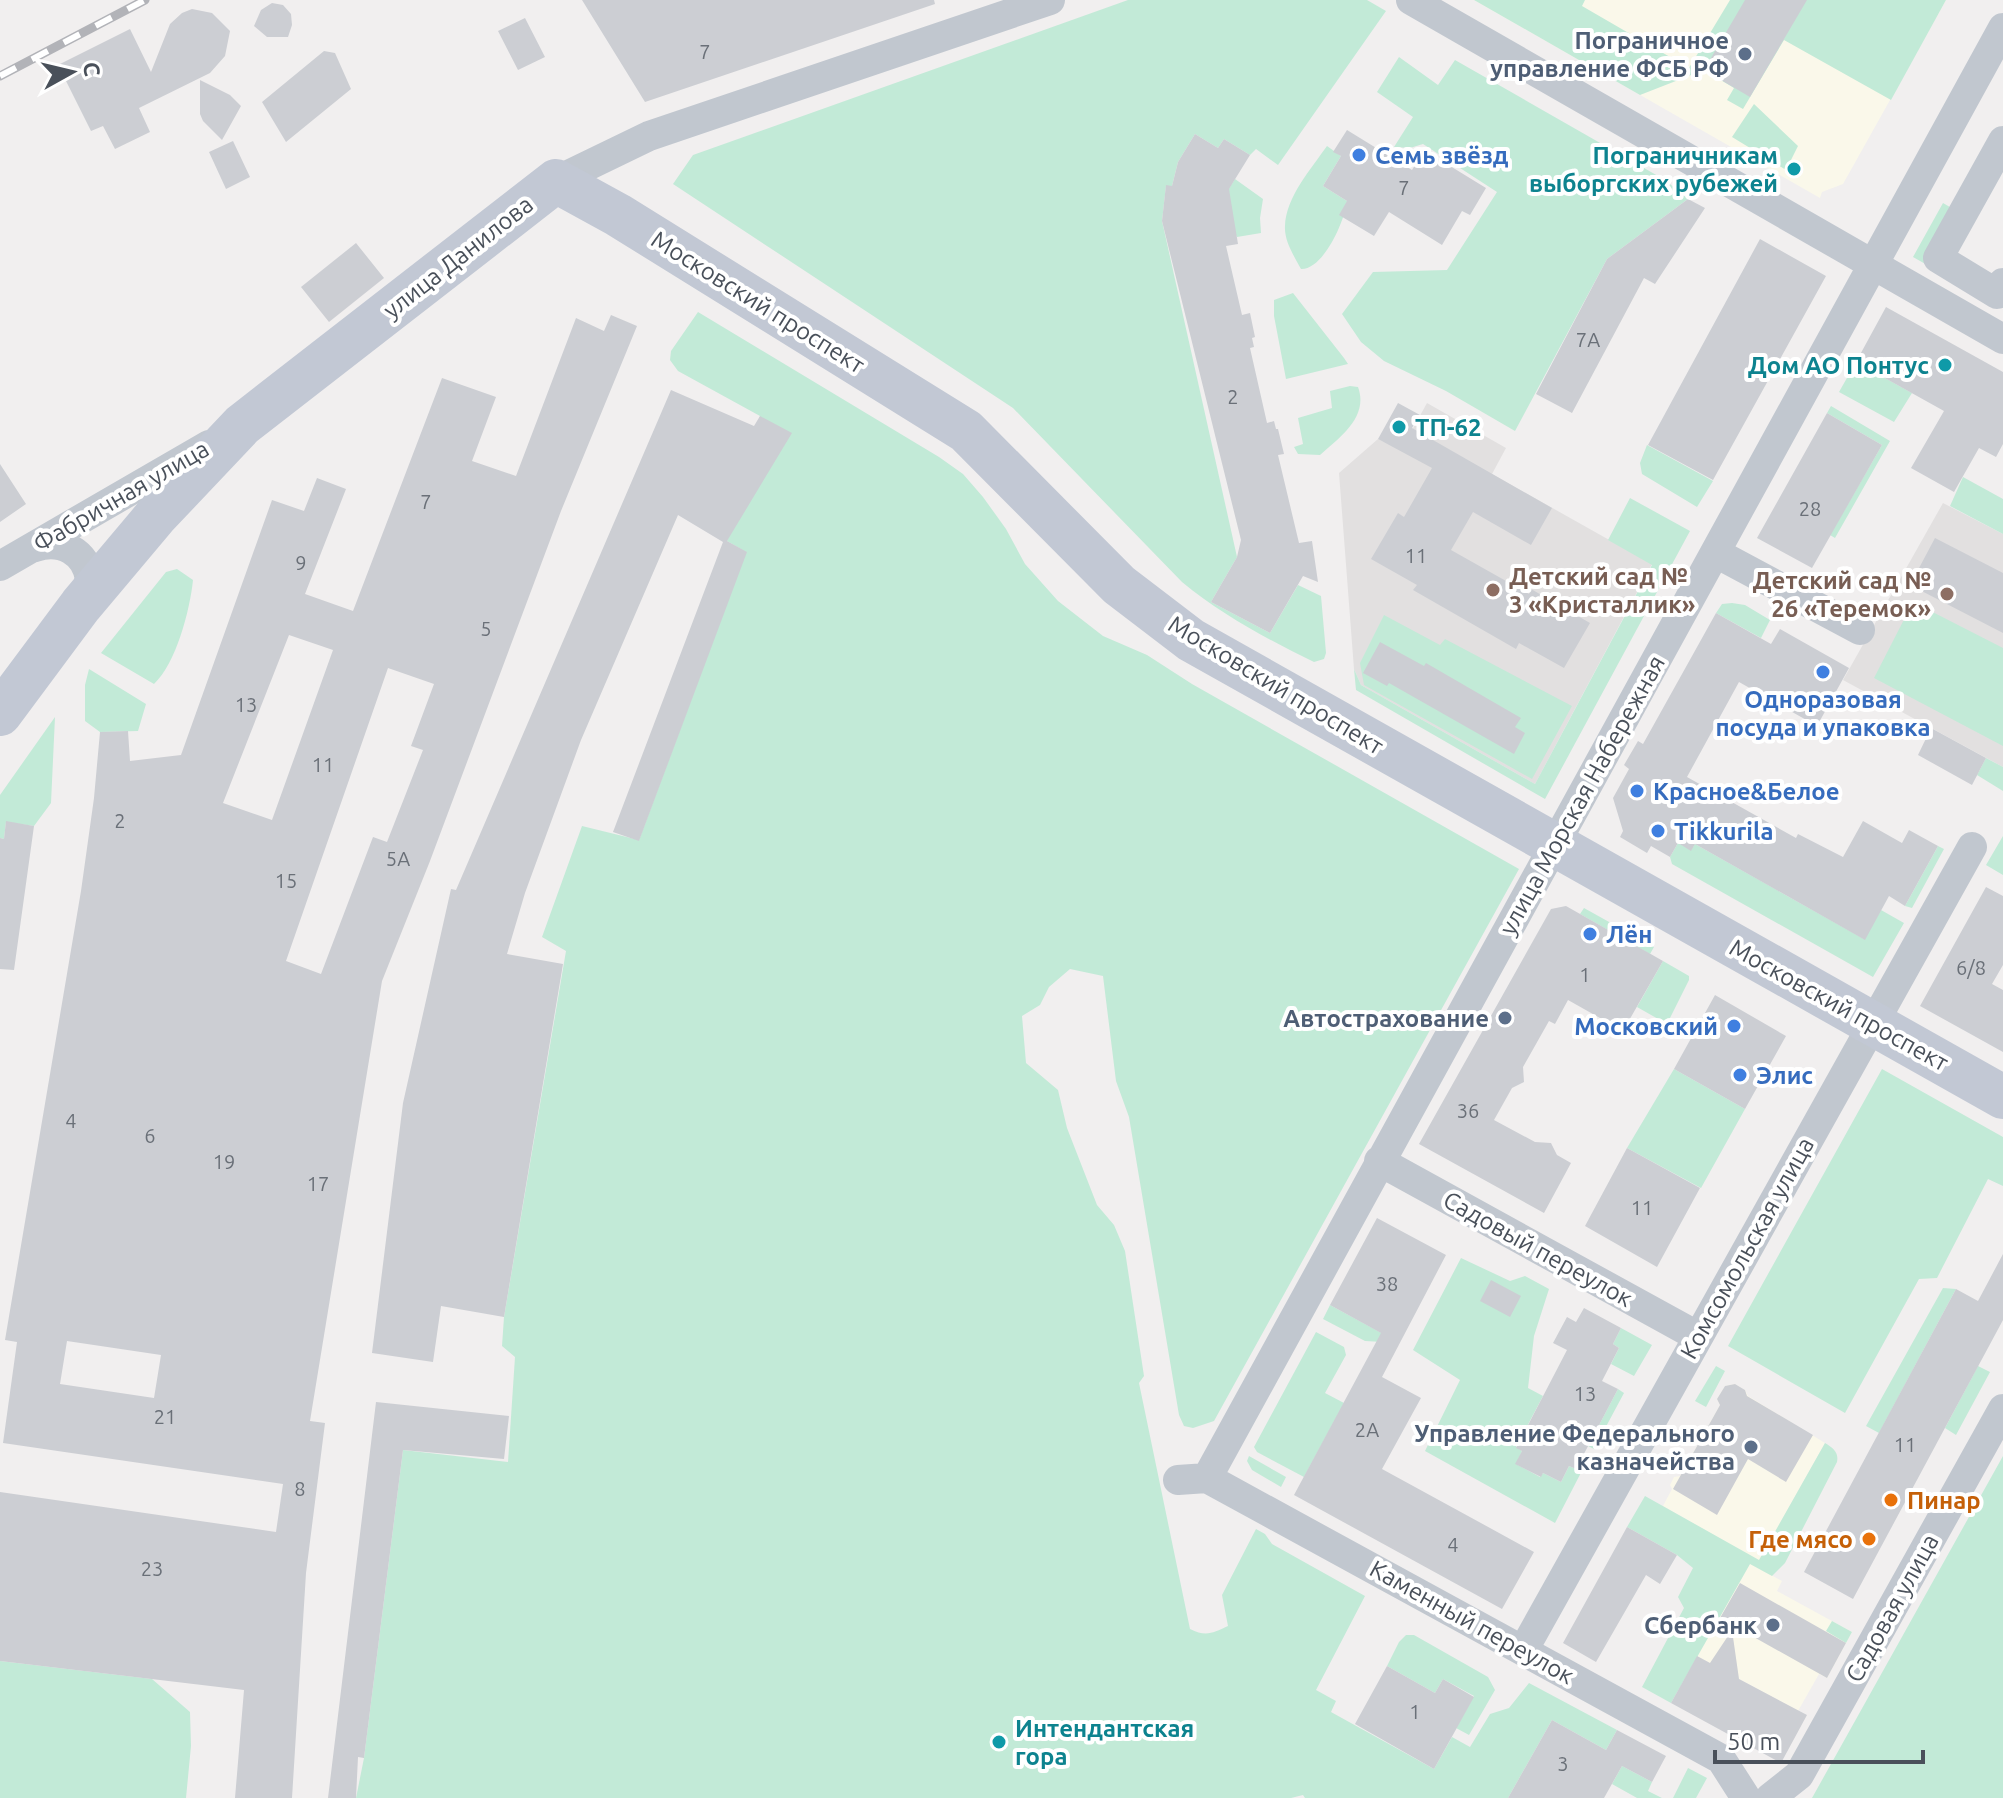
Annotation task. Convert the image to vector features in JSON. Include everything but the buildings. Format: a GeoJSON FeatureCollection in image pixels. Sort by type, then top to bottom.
{"type":"FeatureCollection","features":[{"type":"Feature","properties":{"kind":"street","name":"улица Данилова"},"geometry":{"type":"LineString","coordinates":[[0,714],[81,605],[155,517],[242,425],[556,181],[649,136],[1050,0]]}},
{"type":"Feature","properties":{"kind":"street"},"geometry":{"type":"LineString","coordinates":[[1411,0],[2003,339]]}},
{"type":"Feature","properties":{"kind":"street","name":"улица Морская Набережная"},"geometry":{"type":"LineString","coordinates":[[1192,1479],[1379,1161],[2003,28]]}},
{"type":"Feature","properties":{"kind":"street"},"geometry":{"type":"LineString","coordinates":[[2003,141],[1938,258],[1997,294],[2003,283]]}},
{"type":"Feature","properties":{"kind":"street","name":"Московский проспект"},"geometry":{"type":"LineString","coordinates":[[556,181],[618,215],[966,431],[1119,585],[1191,640],[2003,1097]]}},
{"type":"Feature","properties":{"kind":"street","name":"Фабричная улица"},"geometry":{"type":"LineString","coordinates":[[0,566],[242,425]]}},
{"type":"Feature","properties":{"kind":"street"},"geometry":{"type":"LineString","coordinates":[[35,547],[60,544],[81,558],[90,579],[81,605]]}},
{"type":"Feature","properties":{"kind":"street"},"geometry":{"type":"LineString","coordinates":[[1716,553],[1860,630]]}},
{"type":"Feature","properties":{"kind":"street","name":"Комсомольская улица"},"geometry":{"type":"LineString","coordinates":[[1524,1649],[1972,847]]}},
{"type":"Feature","properties":{"kind":"street","name":"Садовый переулок"},"geometry":{"type":"LineString","coordinates":[[1379,1161],[1697,1336]]}},
{"type":"Feature","properties":{"kind":"street","name":"Садовая улица"},"geometry":{"type":"LineString","coordinates":[[1770,1798],[1799,1775],[2003,1409]]}},
{"type":"Feature","properties":{"kind":"street","name":"Каменный переулок"},"geometry":{"type":"LineString","coordinates":[[1192,1479],[1524,1649],[1721,1759],[1746,1798]]}},
{"type":"Feature","properties":{"kind":"shaded area"},"geometry":{"type":"Polygon","coordinates":[[[1474,0],[1946,0],[1843,184],[1822,192],[1820,198],[1474,0]]]}},
{"type":"Feature","properties":{"kind":"shaded area","name":"Детский сад № 3 «Кристаллик»"},"geometry":{"type":"Polygon","coordinates":[[[1427,403],[1506,448],[1492,474],[1652,564],[1535,784],[1361,685],[1354,669],[1339,473],[1378,439],[1401,450],[1427,403]]]}},
{"type":"Feature","properties":{"kind":"shaded area","name":"Детский сад № 26 «Теремок»"},"geometry":{"type":"Polygon","coordinates":[[[1943,503],[2003,534],[2003,767],[1843,680],[1943,503]]]}},
{"type":"Feature","properties":{"kind":"shaded area"},"geometry":{"type":"Polygon","coordinates":[[[1735,1384],[1748,1396],[1825,1443],[1759,1561],[1663,1506],[1674,1477],[1680,1476],[1720,1405],[1717,1399],[1725,1386],[1735,1384]]]}},
{"type":"Feature","properties":{"kind":"shaded area"},"geometry":{"type":"Polygon","coordinates":[[[1750,1563],[1782,1581],[1777,1591],[1852,1632],[1827,1678],[1819,1674],[1798,1711],[1697,1656],[1750,1563]]]}},
{"type":"Feature","properties":{"kind":"green space"},"geometry":{"type":"Polygon","coordinates":[[[1128,0],[1367,0],[1386,11],[1278,165],[1256,149],[1250,155],[1224,139],[1218,148],[1195,134],[1178,162],[1172,186],[1166,186],[1162,221],[1237,557],[1211,602],[1270,633],[1298,585],[1321,596],[1326,653],[1324,659],[1314,662],[1245,626],[1182,582],[1013,408],[673,184],[693,155],[1128,0]]]}},
{"type":"Feature","properties":{"kind":"green space"},"geometry":{"type":"Polygon","coordinates":[[[1474,0],[1585,0],[1582,6],[1689,68],[1730,0],[1946,0],[1891,100],[1784,40],[1743,109],[1727,100],[1734,88],[1704,70],[1640,95],[1474,0]]]}},
{"type":"Feature","properties":{"kind":"green space"},"geometry":{"type":"Polygon","coordinates":[[[1399,57],[1438,85],[1455,60],[1665,180],[1688,199],[1607,259],[1515,431],[1446,391],[1384,361],[1361,342],[1342,314],[1373,272],[1447,270],[1497,192],[1423,144],[1410,148],[1394,147],[1413,117],[1377,92],[1399,57]]]}},
{"type":"Feature","properties":{"kind":"green space"},"geometry":{"type":"Polygon","coordinates":[[[1754,104],[1798,146],[1786,170],[1732,137],[1754,104]]]}},
{"type":"Feature","properties":{"kind":"green space"},"geometry":{"type":"Polygon","coordinates":[[[1327,146],[1341,156],[1323,186],[1347,201],[1332,243],[1317,262],[1301,269],[1286,237],[1286,215],[1300,184],[1327,146]]]}},
{"type":"Feature","properties":{"kind":"green space"},"geometry":{"type":"Polygon","coordinates":[[[1235,179],[1263,199],[1261,233],[1237,237],[1219,204],[1235,179]]]}},
{"type":"Feature","properties":{"kind":"green space"},"geometry":{"type":"Polygon","coordinates":[[[1943,203],[1960,213],[1935,259],[2003,297],[2003,308],[1913,257],[1943,203]]]}},
{"type":"Feature","properties":{"kind":"green space"},"geometry":{"type":"Polygon","coordinates":[[[1293,293],[1348,364],[1286,379],[1274,316],[1274,300],[1293,293]]]}},
{"type":"Feature","properties":{"kind":"green space"},"geometry":{"type":"Polygon","coordinates":[[[698,312],[963,474],[1006,529],[1025,564],[1058,601],[1103,636],[1147,655],[1192,684],[1519,869],[1214,1421],[1193,1428],[1184,1426],[1179,1415],[1129,1117],[1116,1081],[1103,976],[1070,969],[1049,987],[1040,1005],[1022,1016],[1026,1063],[1058,1090],[1067,1128],[1097,1205],[1114,1225],[1125,1251],[1144,1376],[1139,1383],[1190,1629],[1209,1633],[1228,1626],[1222,1595],[1256,1529],[1265,1534],[1272,1544],[1365,1596],[1316,1690],[1336,1701],[1331,1712],[1434,1769],[1452,1737],[1470,1747],[1490,1714],[1509,1708],[1529,1683],[1617,1730],[1606,1750],[1552,1720],[1508,1798],[1305,1798],[1303,1795],[1291,1798],[356,1798],[364,1758],[403,1450],[508,1462],[515,1357],[502,1346],[504,1317],[566,951],[542,937],[582,826],[639,840],[746,552],[727,541],[760,416],[678,371],[670,360],[671,351],[698,312]]]}},
{"type":"Feature","properties":{"kind":"green space"},"geometry":{"type":"Polygon","coordinates":[[[1856,362],[1912,393],[1894,422],[1839,392],[1856,362]]]}},
{"type":"Feature","properties":{"kind":"green space"},"geometry":{"type":"Polygon","coordinates":[[[1358,387],[1360,398],[1360,408],[1351,426],[1320,455],[1298,454],[1294,447],[1303,444],[1298,418],[1332,408],[1330,391],[1358,387]]]}},
{"type":"Feature","properties":{"kind":"green space"},"geometry":{"type":"Polygon","coordinates":[[[1831,406],[1890,441],[1835,538],[1830,535],[1882,445],[1827,413],[1831,406]]]}},
{"type":"Feature","properties":{"kind":"green space"},"geometry":{"type":"Polygon","coordinates":[[[1647,445],[1713,481],[1697,507],[1642,474],[1640,463],[1647,445]]]}},
{"type":"Feature","properties":{"kind":"green space"},"geometry":{"type":"Polygon","coordinates":[[[1963,477],[2003,499],[2003,534],[1950,506],[1963,477]]]}},
{"type":"Feature","properties":{"kind":"green space"},"geometry":{"type":"Polygon","coordinates":[[[1630,498],[1690,531],[1545,799],[1356,690],[1354,669],[1361,685],[1535,784],[1652,565],[1608,540],[1630,498]]]}},
{"type":"Feature","properties":{"kind":"green space"},"geometry":{"type":"Polygon","coordinates":[[[177,569],[193,580],[189,606],[169,664],[154,684],[101,653],[166,572],[177,569]]]}},
{"type":"Feature","properties":{"kind":"green space"},"geometry":{"type":"Polygon","coordinates":[[[1913,602],[2003,648],[2003,746],[1874,678],[1913,602]]]}},
{"type":"Feature","properties":{"kind":"green space"},"geometry":{"type":"Polygon","coordinates":[[[1722,604],[1745,605],[1770,620],[1761,638],[1716,613],[1722,604]]]}},
{"type":"Feature","properties":{"kind":"green space"},"geometry":{"type":"Polygon","coordinates":[[[1384,615],[1440,645],[1445,639],[1572,706],[1532,779],[1364,685],[1360,663],[1384,615]]]}},
{"type":"Feature","properties":{"kind":"green space"},"geometry":{"type":"Polygon","coordinates":[[[89,669],[146,704],[138,731],[100,732],[85,721],[85,685],[89,669]]]}},
{"type":"Feature","properties":{"kind":"green space"},"geometry":{"type":"Polygon","coordinates":[[[55,717],[51,803],[34,826],[6,822],[4,839],[0,838],[0,795],[55,717]]]}},
{"type":"Feature","properties":{"kind":"green space"},"geometry":{"type":"Polygon","coordinates":[[[1986,758],[2003,767],[2003,791],[1977,775],[1986,758]]]}},
{"type":"Feature","properties":{"kind":"green space"},"geometry":{"type":"Polygon","coordinates":[[[2003,836],[2003,875],[1986,865],[2003,836]]]}},
{"type":"Feature","properties":{"kind":"green space"},"geometry":{"type":"Polygon","coordinates":[[[1678,843],[1691,850],[1695,844],[1864,939],[1881,910],[1904,923],[1873,977],[1672,864],[1670,857],[1678,843]]]}},
{"type":"Feature","properties":{"kind":"green space"},"geometry":{"type":"Polygon","coordinates":[[[1938,846],[1944,849],[1912,908],[1905,906],[1938,846]]]}},
{"type":"Feature","properties":{"kind":"green space"},"geometry":{"type":"Polygon","coordinates":[[[1584,908],[1654,947],[1650,954],[1580,914],[1584,908]]]}},
{"type":"Feature","properties":{"kind":"green space"},"geometry":{"type":"Polygon","coordinates":[[[1663,961],[1689,976],[1667,1024],[1637,1007],[1663,961]]]}},
{"type":"Feature","properties":{"kind":"green space"},"geometry":{"type":"Polygon","coordinates":[[[1674,1069],[1745,1109],[1701,1188],[1627,1148],[1674,1069]]]}},
{"type":"Feature","properties":{"kind":"green space"},"geometry":{"type":"Polygon","coordinates":[[[1882,1069],[2003,1137],[2003,1186],[1988,1179],[1937,1278],[1919,1279],[1845,1413],[1728,1346],[1882,1069]]]}},
{"type":"Feature","properties":{"kind":"green space"},"geometry":{"type":"Polygon","coordinates":[[[1461,1258],[1510,1281],[1525,1276],[1549,1289],[1534,1336],[1528,1388],[1543,1396],[1516,1447],[1522,1451],[1516,1464],[1540,1477],[1543,1473],[1561,1482],[1569,1466],[1576,1469],[1582,1459],[1587,1461],[1555,1523],[1425,1451],[1460,1380],[1413,1350],[1461,1258]]]}},
{"type":"Feature","properties":{"kind":"green space"},"geometry":{"type":"Polygon","coordinates":[[[1943,1288],[1956,1289],[1879,1433],[1866,1426],[1943,1288]]]}},
{"type":"Feature","properties":{"kind":"green space"},"geometry":{"type":"Polygon","coordinates":[[[1330,1305],[1400,1343],[1365,1341],[1323,1319],[1330,1305]]]}},
{"type":"Feature","properties":{"kind":"green space"},"geometry":{"type":"Polygon","coordinates":[[[1621,1328],[1652,1345],[1634,1376],[1611,1364],[1619,1348],[1613,1344],[1621,1328]]]}},
{"type":"Feature","properties":{"kind":"green space"},"geometry":{"type":"Polygon","coordinates":[[[1316,1332],[1344,1347],[1346,1355],[1325,1393],[1344,1403],[1304,1477],[1257,1452],[1254,1447],[1316,1332]]]}},
{"type":"Feature","properties":{"kind":"green space"},"geometry":{"type":"Polygon","coordinates":[[[1716,1366],[1725,1371],[1706,1407],[1695,1401],[1716,1366]]]}},
{"type":"Feature","properties":{"kind":"green space"},"geometry":{"type":"Polygon","coordinates":[[[1978,1366],[1990,1372],[1956,1435],[1945,1428],[1978,1366]]]}},
{"type":"Feature","properties":{"kind":"green space"},"geometry":{"type":"Polygon","coordinates":[[[1618,1389],[1624,1393],[1594,1449],[1588,1446],[1618,1389]]]}},
{"type":"Feature","properties":{"kind":"green space"},"geometry":{"type":"Polygon","coordinates":[[[1825,1443],[1835,1451],[1837,1462],[1785,1563],[1772,1576],[1750,1564],[1671,1703],[1642,1687],[1684,1608],[1678,1597],[1693,1568],[1677,1555],[1627,1527],[1645,1496],[1759,1560],[1825,1443]]]}},
{"type":"Feature","properties":{"kind":"green space"},"geometry":{"type":"Polygon","coordinates":[[[1249,1456],[1286,1477],[1281,1487],[1252,1470],[1247,1461],[1249,1456]]]}},
{"type":"Feature","properties":{"kind":"green space"},"geometry":{"type":"Polygon","coordinates":[[[2003,1456],[2003,1798],[1812,1798],[2003,1456]]]}},
{"type":"Feature","properties":{"kind":"green space"},"geometry":{"type":"Polygon","coordinates":[[[1832,1621],[1852,1632],[1846,1643],[1826,1631],[1832,1621]]]}},
{"type":"Feature","properties":{"kind":"green space"},"geometry":{"type":"Polygon","coordinates":[[[1406,1635],[1414,1635],[1488,1677],[1495,1690],[1469,1735],[1456,1728],[1474,1696],[1443,1679],[1435,1693],[1387,1666],[1406,1635]]]}},
{"type":"Feature","properties":{"kind":"green space"},"geometry":{"type":"Polygon","coordinates":[[[0,1661],[152,1679],[190,1712],[191,1746],[186,1798],[0,1798],[0,1661]]]}},
{"type":"Feature","properties":{"kind":"green space"},"geometry":{"type":"Polygon","coordinates":[[[1622,1766],[1652,1782],[1648,1791],[1662,1798],[1637,1798],[1612,1784],[1622,1766]]]}},
{"type":"Feature","properties":{"kind":"green space"},"geometry":{"type":"Polygon","coordinates":[[[1688,1768],[1707,1778],[1696,1798],[1673,1798],[1688,1768]]]}},
{"type":"Feature","properties":{"kind":"railway"},"geometry":{"type":"LineString","coordinates":[[0,76],[145,0]]}},
{"type":"Feature","properties":{"kind":"place","name":"Пограничное управление ФСБ РФ"},"geometry":{"type":"Point","coordinates":[1745,54]}},
{"type":"Feature","properties":{"kind":"place","name":"Семь звёзд"},"geometry":{"type":"Point","coordinates":[1359,155]}},
{"type":"Feature","properties":{"kind":"place","name":"Пограничникам выборгских рубежей"},"geometry":{"type":"Point","coordinates":[1794,169]}},
{"type":"Feature","properties":{"kind":"place","name":"Дом АО Понтус"},"geometry":{"type":"Point","coordinates":[1945,365]}},
{"type":"Feature","properties":{"kind":"place","name":"ТП-62"},"geometry":{"type":"Point","coordinates":[1399,427]}},
{"type":"Feature","properties":{"kind":"place","name":"Детский сад № 3 «Кристаллик»"},"geometry":{"type":"Point","coordinates":[1493,590]}},
{"type":"Feature","properties":{"kind":"place","name":"Детский сад № 26 «Теремок»"},"geometry":{"type":"Point","coordinates":[1947,594]}},
{"type":"Feature","properties":{"kind":"place","name":"Одноразовая посуда и упаковка"},"geometry":{"type":"Point","coordinates":[1823,672]}},
{"type":"Feature","properties":{"kind":"place","name":"Красное&Белое"},"geometry":{"type":"Point","coordinates":[1637,791]}},
{"type":"Feature","properties":{"kind":"place","name":"Tikkurila"},"geometry":{"type":"Point","coordinates":[1658,831]}},
{"type":"Feature","properties":{"kind":"place","name":"Лён"},"geometry":{"type":"Point","coordinates":[1590,934]}},
{"type":"Feature","properties":{"kind":"place","name":"Автострахование"},"geometry":{"type":"Point","coordinates":[1505,1018]}},
{"type":"Feature","properties":{"kind":"place","name":"Московский"},"geometry":{"type":"Point","coordinates":[1734,1026]}},
{"type":"Feature","properties":{"kind":"place","name":"Элис"},"geometry":{"type":"Point","coordinates":[1740,1075]}},
{"type":"Feature","properties":{"kind":"place","name":"Управление Федерального казначейства"},"geometry":{"type":"Point","coordinates":[1751,1447]}},
{"type":"Feature","properties":{"kind":"place","name":"Пинар"},"geometry":{"type":"Point","coordinates":[1891,1500]}},
{"type":"Feature","properties":{"kind":"place","name":"Где мясо"},"geometry":{"type":"Point","coordinates":[1869,1539]}},
{"type":"Feature","properties":{"kind":"place","name":"Сбербанк"},"geometry":{"type":"Point","coordinates":[1773,1625]}},
{"type":"Feature","properties":{"kind":"place","name":"Интендантская гора"},"geometry":{"type":"Point","coordinates":[999,1742]}}]}
